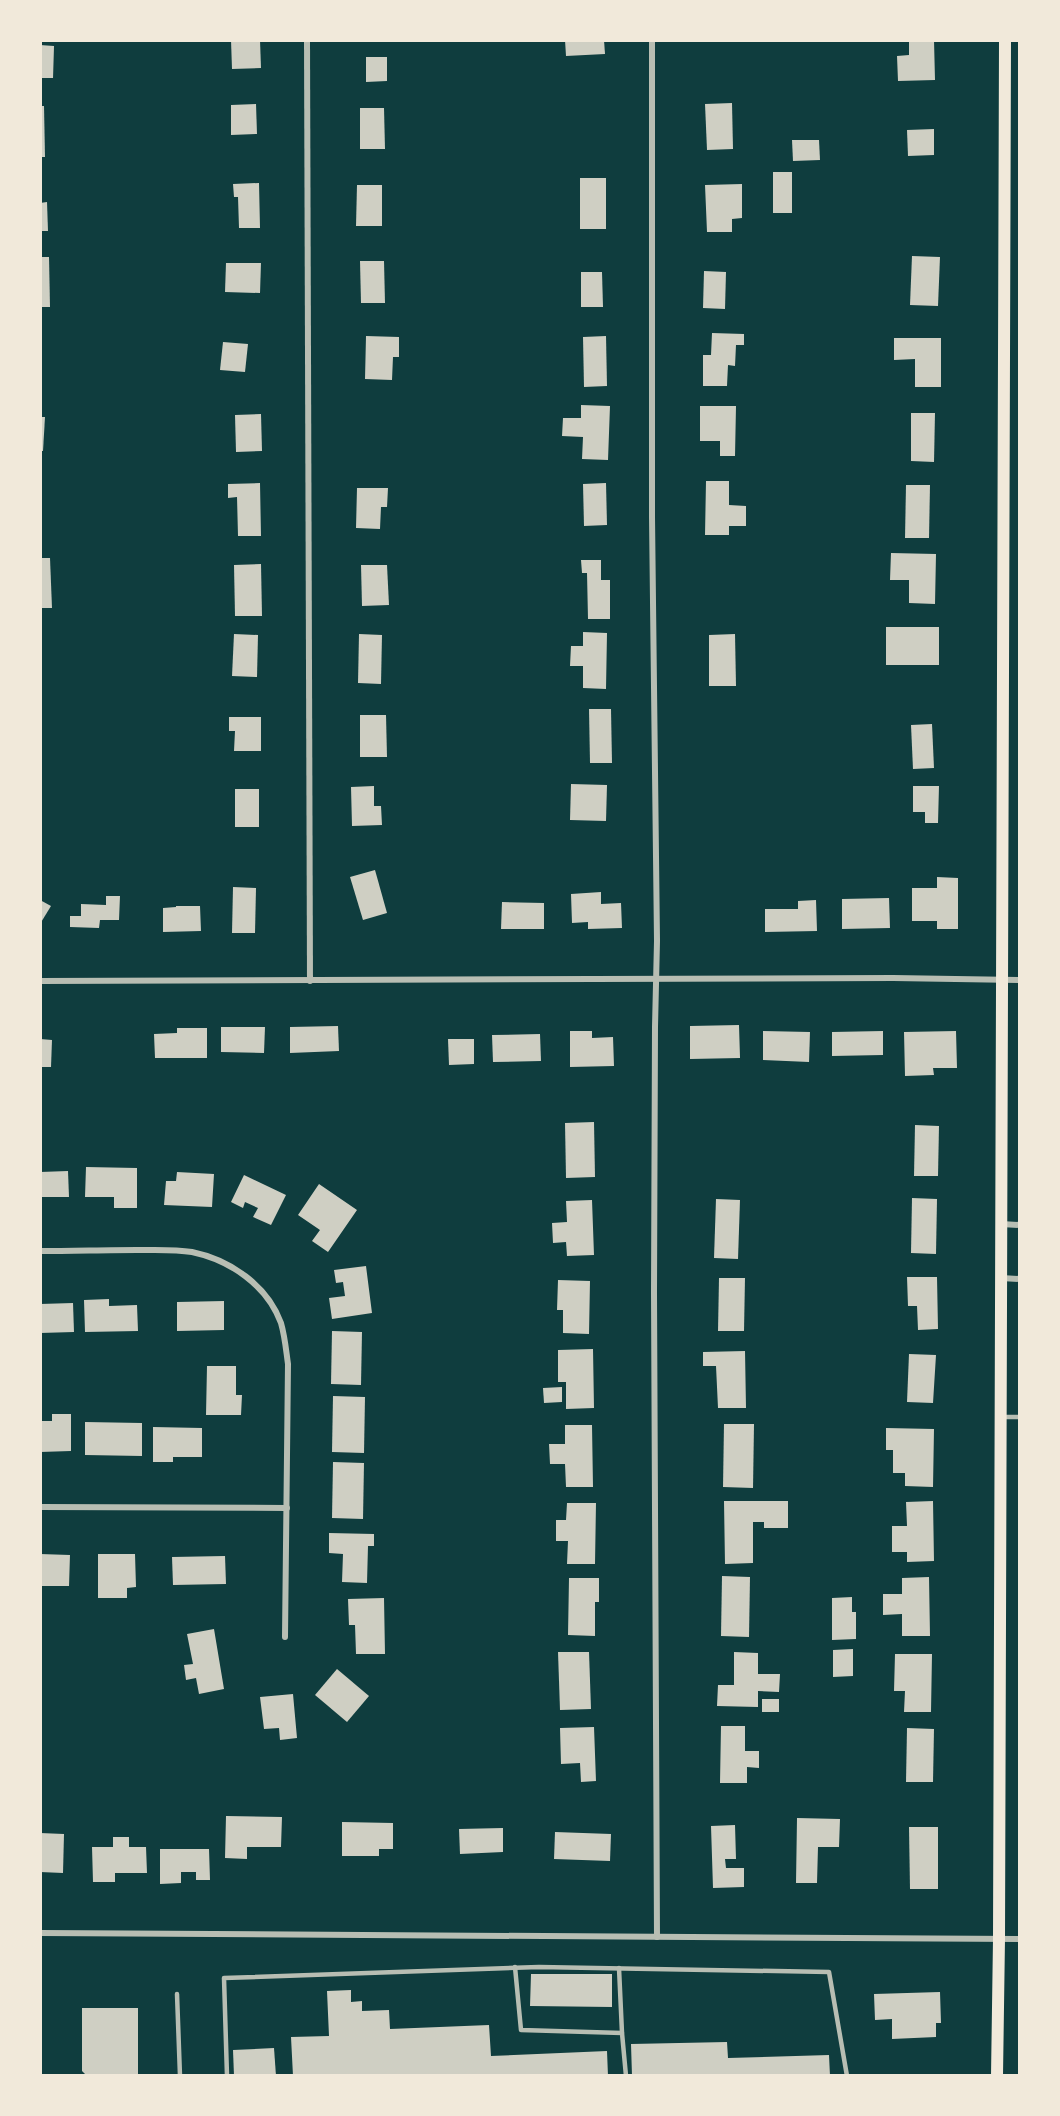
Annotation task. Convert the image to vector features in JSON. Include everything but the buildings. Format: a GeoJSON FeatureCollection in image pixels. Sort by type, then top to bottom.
{"type":"FeatureCollection","features":[{"type":"Feature","properties":{"kind":"main road"},"geometry":{"type":"LineString","coordinates":[[997,2076],[1005,40]]}},
{"type":"Feature","properties":{"kind":"street"},"geometry":{"type":"LineString","coordinates":[[307,40],[310,981]]}},
{"type":"Feature","properties":{"kind":"street"},"geometry":{"type":"LineString","coordinates":[[652,40],[657,1937]]}},
{"type":"Feature","properties":{"kind":"street"},"geometry":{"type":"LineString","coordinates":[[40,981],[893,978],[1020,980]]}},
{"type":"Feature","properties":{"kind":"street"},"geometry":{"type":"LineString","coordinates":[[1001,1224],[1020,1225]]}},
{"type":"Feature","properties":{"kind":"street"},"geometry":{"type":"LineString","coordinates":[[40,1251],[165,1250],[190,1252],[215,1259],[251,1279],[270,1304],[280,1322],[288,1364],[285,1636]]}},
{"type":"Feature","properties":{"kind":"street"},"geometry":{"type":"LineString","coordinates":[[1001,1278],[1020,1279]]}},
{"type":"Feature","properties":{"kind":"street"},"geometry":{"type":"LineString","coordinates":[[40,1507],[287,1508]]}},
{"type":"Feature","properties":{"kind":"street"},"geometry":{"type":"LineString","coordinates":[[40,1933],[1020,1939]]}},
{"type":"Feature","properties":{"kind":"lane"},"geometry":{"type":"LineString","coordinates":[[1001,1418],[1020,1417]]}},
{"type":"Feature","properties":{"kind":"lane"},"geometry":{"type":"LineString","coordinates":[[515,1968],[521,2030],[622,2033]]}},
{"type":"Feature","properties":{"kind":"lane"},"geometry":{"type":"LineString","coordinates":[[227,2076],[224,1978],[515,1968],[620,1968],[829,1972],[848,2076]]}},
{"type":"Feature","properties":{"kind":"lane"},"geometry":{"type":"LineString","coordinates":[[620,1968],[626,2076]]}},
{"type":"Feature","properties":{"kind":"lane"},"geometry":{"type":"LineString","coordinates":[[177,1994],[180,2076]]}}]}
